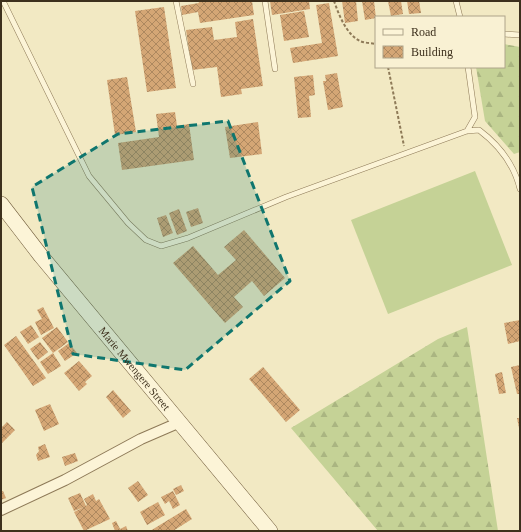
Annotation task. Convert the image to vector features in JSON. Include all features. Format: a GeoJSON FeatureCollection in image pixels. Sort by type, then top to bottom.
{"type":"FeatureCollection","features":[{"type":"Feature","properties":{"kind":"main road","name":"Marie Mwengere Street"},"geometry":{"type":"LineString","coordinates":[[1,204],[41,256],[178,423],[270,531]]}},
{"type":"Feature","properties":{"kind":"street"},"geometry":{"type":"LineString","coordinates":[[1,510],[65,480],[141,439],[178,423]]}},
{"type":"Feature","properties":{"kind":"lane"},"geometry":{"type":"LineString","coordinates":[[3,1],[89,176],[128,223],[146,240],[161,246],[188,238],[250,211],[466,131],[478,130],[493,141],[510,163],[517,177],[520,189]]}},
{"type":"Feature","properties":{"kind":"lane"},"geometry":{"type":"LineString","coordinates":[[176,1],[193,84]]}},
{"type":"Feature","properties":{"kind":"lane"},"geometry":{"type":"LineString","coordinates":[[265,1],[275,69]]}},
{"type":"Feature","properties":{"kind":"lane"},"geometry":{"type":"LineString","coordinates":[[456,1],[460,16]]}},
{"type":"Feature","properties":{"kind":"lane"},"geometry":{"type":"LineString","coordinates":[[505,34],[520,35]]}},
{"type":"Feature","properties":{"kind":"lane"},"geometry":{"type":"LineString","coordinates":[[466,131],[475,116],[468,68]]}},
{"type":"Feature","properties":{"kind":"path"},"geometry":{"type":"LineString","coordinates":[[334,1],[338,14],[348,30],[360,41],[375,44]]}},
{"type":"Feature","properties":{"kind":"path"},"geometry":{"type":"LineString","coordinates":[[388,68],[406,152]]}},
{"type":"Feature","properties":{"kind":"highlighted area"},"geometry":{"type":"Polygon","coordinates":[[[228,121],[290,281],[185,370],[73,354],[32,187],[118,134],[228,121]]]}},
{"type":"Feature","properties":{"kind":"green space"},"geometry":{"type":"Polygon","coordinates":[[[505,44],[520,47],[520,152],[514,154],[485,121],[476,68],[505,68],[505,44]]]}},
{"type":"Feature","properties":{"kind":"green space"},"geometry":{"type":"Polygon","coordinates":[[[475,171],[512,265],[388,314],[351,220],[475,171]]]}},
{"type":"Feature","properties":{"kind":"green space"},"geometry":{"type":"Polygon","coordinates":[[[467,327],[498,531],[378,531],[291,428],[438,339],[467,327]]]}},
{"type":"Feature","properties":{"kind":"building"},"geometry":{"type":"Polygon","coordinates":[[[198,1],[252,1],[254,15],[200,23],[198,12],[182,15],[181,6],[199,3],[198,1]]]}},
{"type":"Feature","properties":{"kind":"building"},"geometry":{"type":"Polygon","coordinates":[[[270,1],[309,1],[310,9],[272,15],[270,1]]]}},
{"type":"Feature","properties":{"kind":"building"},"geometry":{"type":"Polygon","coordinates":[[[342,1],[356,1],[358,21],[345,23],[342,1]]]}},
{"type":"Feature","properties":{"kind":"building"},"geometry":{"type":"Polygon","coordinates":[[[362,1],[374,1],[375,18],[365,20],[362,1]]]}},
{"type":"Feature","properties":{"kind":"building"},"geometry":{"type":"Polygon","coordinates":[[[388,1],[401,1],[403,14],[391,16],[388,1]]]}},
{"type":"Feature","properties":{"kind":"building"},"geometry":{"type":"Polygon","coordinates":[[[407,1],[419,1],[421,13],[409,14],[407,1]]]}},
{"type":"Feature","properties":{"kind":"building"},"geometry":{"type":"Polygon","coordinates":[[[329,3],[338,56],[293,63],[290,48],[322,43],[316,5],[329,3]]]}},
{"type":"Feature","properties":{"kind":"building"},"geometry":{"type":"Polygon","coordinates":[[[164,7],[176,88],[147,92],[135,11],[164,7]]]}},
{"type":"Feature","properties":{"kind":"building"},"geometry":{"type":"Polygon","coordinates":[[[304,11],[309,37],[284,41],[280,15],[304,11]]]}},
{"type":"Feature","properties":{"kind":"building"},"geometry":{"type":"Polygon","coordinates":[[[253,19],[263,86],[241,89],[242,94],[221,97],[217,67],[192,70],[186,30],[212,27],[214,40],[237,37],[235,22],[253,19]]]}},
{"type":"Feature","properties":{"kind":"building"},"geometry":{"type":"Polygon","coordinates":[[[337,73],[343,107],[328,110],[323,81],[326,81],[325,75],[337,73]]]}},
{"type":"Feature","properties":{"kind":"building"},"geometry":{"type":"Polygon","coordinates":[[[313,75],[315,95],[309,96],[311,117],[298,118],[294,77],[313,75]]]}},
{"type":"Feature","properties":{"kind":"building"},"geometry":{"type":"Polygon","coordinates":[[[127,77],[136,132],[115,135],[107,80],[127,77]]]}},
{"type":"Feature","properties":{"kind":"building"},"geometry":{"type":"Polygon","coordinates":[[[175,112],[177,126],[189,124],[194,160],[122,170],[118,143],[159,137],[156,114],[175,112]]]}},
{"type":"Feature","properties":{"kind":"building"},"geometry":{"type":"Polygon","coordinates":[[[258,122],[262,154],[230,158],[225,127],[258,122]]]}},
{"type":"Feature","properties":{"kind":"building"},"geometry":{"type":"Polygon","coordinates":[[[198,208],[203,223],[191,227],[186,212],[198,208]]]}},
{"type":"Feature","properties":{"kind":"building"},"geometry":{"type":"Polygon","coordinates":[[[179,209],[187,231],[177,235],[169,213],[179,209]]]}},
{"type":"Feature","properties":{"kind":"building"},"geometry":{"type":"Polygon","coordinates":[[[166,215],[173,233],[163,237],[157,218],[166,215]]]}},
{"type":"Feature","properties":{"kind":"building"},"geometry":{"type":"Polygon","coordinates":[[[244,230],[285,278],[264,296],[252,281],[234,297],[243,307],[225,323],[173,263],[193,246],[218,275],[236,260],[224,247],[244,230]]]}},
{"type":"Feature","properties":{"kind":"building"},"geometry":{"type":"Polygon","coordinates":[[[43,307],[54,328],[41,335],[35,322],[42,319],[37,310],[43,307]]]}},
{"type":"Feature","properties":{"kind":"building"},"geometry":{"type":"Polygon","coordinates":[[[520,320],[520,341],[508,344],[504,323],[520,320]]]}},
{"type":"Feature","properties":{"kind":"building"},"geometry":{"type":"Polygon","coordinates":[[[31,325],[39,337],[28,344],[20,332],[31,325]]]}},
{"type":"Feature","properties":{"kind":"building"},"geometry":{"type":"Polygon","coordinates":[[[57,327],[68,342],[53,353],[42,338],[57,327]]]}},
{"type":"Feature","properties":{"kind":"building"},"geometry":{"type":"Polygon","coordinates":[[[16,336],[46,378],[33,386],[4,345],[16,336]]]}},
{"type":"Feature","properties":{"kind":"building"},"geometry":{"type":"Polygon","coordinates":[[[40,342],[48,352],[38,360],[30,349],[40,342]]]}},
{"type":"Feature","properties":{"kind":"building"},"geometry":{"type":"Polygon","coordinates":[[[69,343],[77,353],[65,361],[58,351],[69,343]]]}},
{"type":"Feature","properties":{"kind":"building"},"geometry":{"type":"Polygon","coordinates":[[[53,353],[61,366],[48,374],[40,362],[53,353]]]}},
{"type":"Feature","properties":{"kind":"building"},"geometry":{"type":"Polygon","coordinates":[[[79,361],[92,376],[85,382],[87,384],[79,391],[64,373],[79,361]]]}},
{"type":"Feature","properties":{"kind":"building"},"geometry":{"type":"Polygon","coordinates":[[[520,365],[520,394],[517,394],[511,367],[520,365]]]}},
{"type":"Feature","properties":{"kind":"building"},"geometry":{"type":"Polygon","coordinates":[[[263,367],[300,410],[286,422],[249,379],[263,367]]]}},
{"type":"Feature","properties":{"kind":"building"},"geometry":{"type":"Polygon","coordinates":[[[502,372],[506,393],[499,394],[495,374],[502,372]]]}},
{"type":"Feature","properties":{"kind":"building"},"geometry":{"type":"Polygon","coordinates":[[[113,390],[131,411],[123,418],[106,397],[113,390]]]}},
{"type":"Feature","properties":{"kind":"building"},"geometry":{"type":"Polygon","coordinates":[[[50,404],[59,424],[44,431],[35,410],[50,404]]]}},
{"type":"Feature","properties":{"kind":"building"},"geometry":{"type":"Polygon","coordinates":[[[517,418],[520,418],[520,428],[519,428],[517,418]]]}},
{"type":"Feature","properties":{"kind":"building"},"geometry":{"type":"Polygon","coordinates":[[[7,422],[15,430],[1,444],[1,428],[7,422]]]}},
{"type":"Feature","properties":{"kind":"building"},"geometry":{"type":"Polygon","coordinates":[[[45,444],[50,457],[38,461],[36,455],[39,451],[38,447],[45,444]]]}},
{"type":"Feature","properties":{"kind":"building"},"geometry":{"type":"Polygon","coordinates":[[[75,453],[78,461],[65,466],[62,457],[75,453]]]}},
{"type":"Feature","properties":{"kind":"building"},"geometry":{"type":"Polygon","coordinates":[[[138,481],[148,495],[138,502],[128,488],[138,481]]]}},
{"type":"Feature","properties":{"kind":"building"},"geometry":{"type":"Polygon","coordinates":[[[181,485],[184,491],[176,495],[173,489],[181,485]]]}},
{"type":"Feature","properties":{"kind":"building"},"geometry":{"type":"Polygon","coordinates":[[[1,491],[3,491],[6,498],[1,500],[1,491]]]}},
{"type":"Feature","properties":{"kind":"building"},"geometry":{"type":"Polygon","coordinates":[[[173,491],[180,505],[173,509],[169,501],[165,504],[161,497],[173,491]]]}},
{"type":"Feature","properties":{"kind":"building"},"geometry":{"type":"Polygon","coordinates":[[[80,493],[86,506],[87,505],[84,499],[93,494],[96,501],[99,499],[110,519],[84,531],[74,512],[84,507],[74,511],[68,498],[80,493]]]}},
{"type":"Feature","properties":{"kind":"building"},"geometry":{"type":"Polygon","coordinates":[[[158,502],[165,515],[147,525],[140,512],[158,502]]]}},
{"type":"Feature","properties":{"kind":"building"},"geometry":{"type":"Polygon","coordinates":[[[186,509],[192,519],[173,531],[150,531],[186,509]]]}},
{"type":"Feature","properties":{"kind":"building"},"geometry":{"type":"Polygon","coordinates":[[[116,521],[120,529],[126,526],[128,531],[115,531],[112,523],[116,521]]]}}]}
